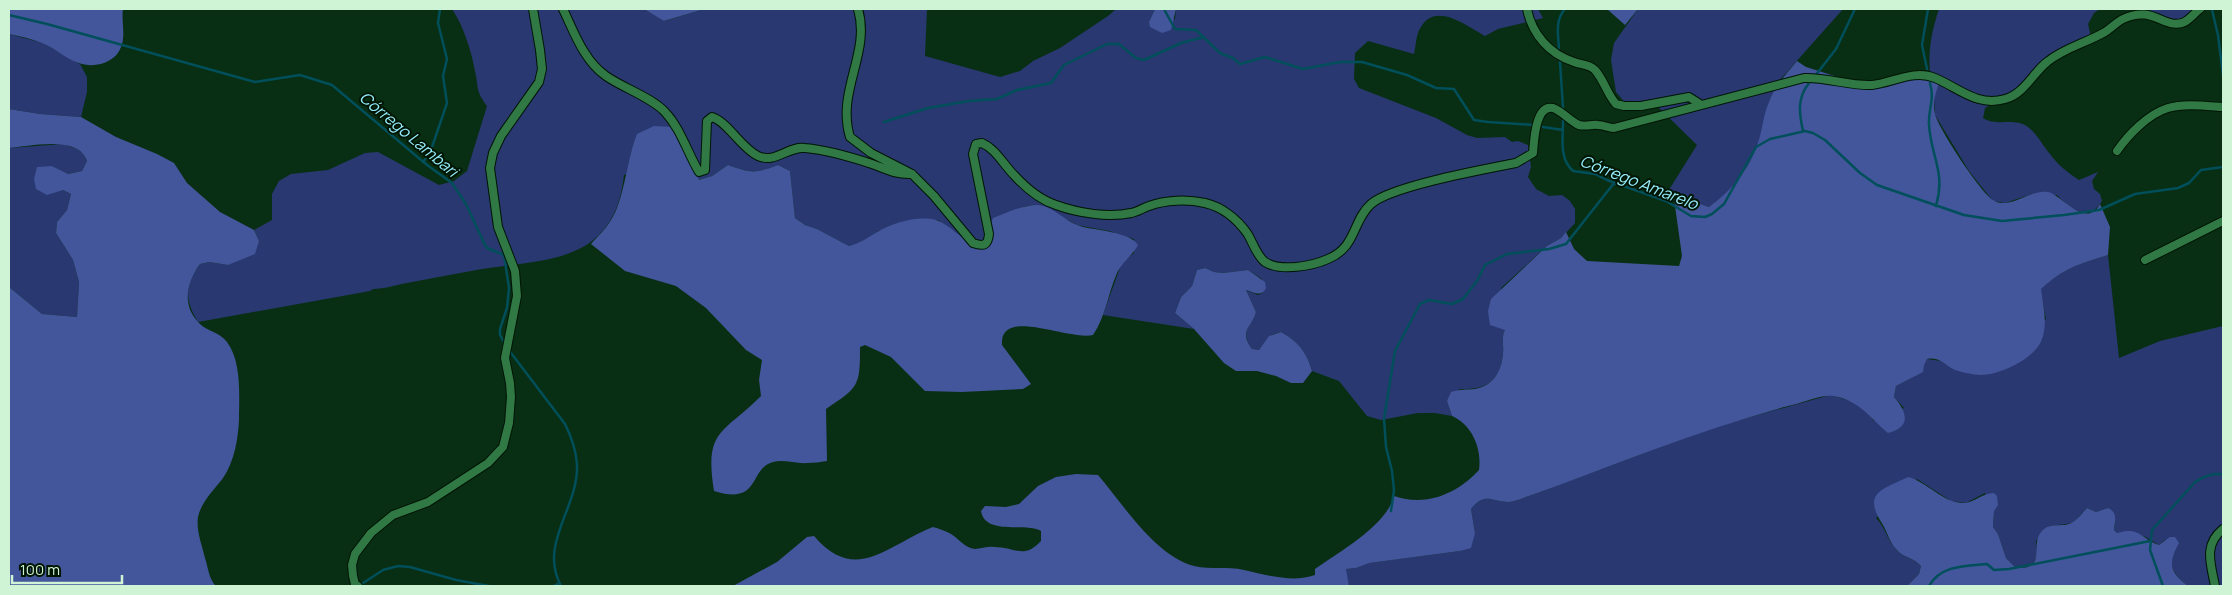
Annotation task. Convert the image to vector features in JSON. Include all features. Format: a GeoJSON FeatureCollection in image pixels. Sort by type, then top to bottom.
{"type":"FeatureCollection","features":[{"type":"Feature","properties":{"kind":"street"},"geometry":{"type":"LineString","coordinates":[[358,586],[355,584],[353,576],[355,554],[371,533],[393,515],[428,502],[488,463],[503,447],[509,423],[511,397],[505,358],[517,296],[515,271],[496,220],[490,168],[493,153],[501,136],[539,82],[542,68],[532,9]]}},
{"type":"Feature","properties":{"kind":"street"},"geometry":{"type":"LineString","coordinates":[[563,9],[592,63],[605,76],[664,110],[677,129],[699,172],[705,170],[707,121],[712,117],[720,120],[732,134],[757,156],[766,159],[773,159],[799,147],[818,149],[872,164],[898,175],[912,174]]}},
{"type":"Feature","properties":{"kind":"street"},"geometry":{"type":"LineString","coordinates":[[858,9],[862,33],[859,55],[851,74],[848,96],[847,126],[850,138],[871,153],[912,174],[934,196],[964,235],[973,243],[980,246],[988,242],[989,234],[973,154],[974,147],[978,143],[985,145],[998,155],[1013,174],[1029,189],[1057,206],[1083,212],[1124,215],[1161,203],[1186,200],[1205,203],[1224,210],[1236,220],[1247,233],[1265,262],[1274,265],[1301,266],[1329,259],[1344,249],[1353,237],[1364,211],[1373,202],[1392,192],[1516,163],[1527,158],[1533,154],[1538,118],[1542,111],[1547,109],[1553,108],[1572,122],[1586,127],[1599,125],[1614,128],[1700,104],[1804,78],[1818,77],[1849,84],[1873,85],[1906,76],[1924,75],[1934,77],[1969,97],[1981,100],[2004,100],[2017,94],[2055,56],[2105,32],[2122,20],[2150,14],[2173,23],[2181,23],[2200,9]]}},
{"type":"Feature","properties":{"kind":"street"},"geometry":{"type":"LineString","coordinates":[[1527,9],[1538,37],[1545,46],[1574,62],[1588,65],[1595,70],[1616,104],[1642,106],[1689,97],[1700,104]]}},
{"type":"Feature","properties":{"kind":"street"},"geometry":{"type":"LineString","coordinates":[[2117,151],[2132,133],[2159,112],[2168,108],[2223,107]]}},
{"type":"Feature","properties":{"kind":"street"},"geometry":{"type":"LineString","coordinates":[[2145,260],[2223,221]]}},
{"type":"Feature","properties":{"kind":"street"},"geometry":{"type":"LineString","coordinates":[[2215,586],[2209,554],[2210,546],[2213,539],[2223,529]]}},
{"type":"Feature","properties":{"kind":"shaded area"},"geometry":{"type":"Polygon","coordinates":[[[9,9],[123,9],[123,38],[121,47],[115,57],[104,63],[85,65],[79,63],[42,43],[9,34],[9,9]]]}},
{"type":"Feature","properties":{"kind":"shaded area"},"geometry":{"type":"Polygon","coordinates":[[[452,9],[644,9],[665,21],[704,9],[927,9],[925,56],[1000,77],[1020,71],[1033,61],[1060,48],[1116,9],[1155,9],[1149,22],[1175,19],[1176,9],[1538,9],[1543,18],[1498,29],[1485,36],[1452,18],[1435,16],[1427,20],[1419,30],[1414,54],[1368,41],[1355,53],[1354,79],[1359,88],[1436,118],[1467,135],[1477,138],[1505,137],[1512,142],[1518,141],[1528,145],[1531,167],[1528,177],[1536,189],[1549,196],[1562,195],[1570,201],[1575,209],[1575,223],[1561,238],[1547,246],[1501,288],[1505,330],[1503,335],[1502,363],[1499,371],[1485,385],[1477,388],[1460,389],[1447,401],[1452,416],[1418,413],[1381,420],[1367,416],[1339,381],[1312,371],[1308,359],[1301,348],[1281,332],[1271,335],[1259,350],[1252,349],[1248,343],[1246,333],[1256,312],[1246,290],[1258,295],[1263,293],[1262,279],[1248,270],[1223,273],[1205,268],[1197,270],[1192,286],[1181,297],[1175,313],[1194,329],[1103,315],[1122,262],[1134,253],[1134,239],[1109,231],[1077,225],[1041,205],[1026,206],[994,218],[983,240],[975,245],[965,241],[938,220],[878,231],[863,243],[849,246],[817,229],[805,225],[795,218],[790,171],[778,165],[753,171],[742,170],[728,165],[712,176],[699,180],[688,153],[624,175],[617,205],[606,227],[590,243],[570,253],[523,264],[471,271],[198,322],[190,306],[188,293],[191,279],[200,264],[209,262],[228,265],[259,241],[254,230],[272,220],[272,194],[279,181],[291,174],[328,170],[365,153],[378,152],[439,185],[454,181],[467,171],[487,106],[479,92],[466,39],[452,9]]]}},
{"type":"Feature","properties":{"kind":"shaded area"},"geometry":{"type":"Polygon","coordinates":[[[644,9],[704,9],[664,21],[644,9]]]}},
{"type":"Feature","properties":{"kind":"shaded area"},"geometry":{"type":"Polygon","coordinates":[[[1155,9],[1176,9],[1171,30],[1162,33],[1150,27],[1149,22],[1155,9]]]}},
{"type":"Feature","properties":{"kind":"shaded area"},"geometry":{"type":"Polygon","coordinates":[[[1607,9],[1638,9],[1625,25],[1607,9]]]}},
{"type":"Feature","properties":{"kind":"shaded area"},"geometry":{"type":"Polygon","coordinates":[[[1638,9],[1843,9],[1779,81],[1755,154],[1741,177],[1724,197],[1709,207],[1667,193],[1697,145],[1655,104],[1640,110],[1627,105],[1616,92],[1611,60],[1614,43],[1638,9]]]}},
{"type":"Feature","properties":{"kind":"shaded area"},"geometry":{"type":"Polygon","coordinates":[[[1939,9],[2100,9],[2094,13],[2088,24],[2091,37],[2075,43],[2019,87],[1985,108],[1983,118],[1994,122],[2023,124],[2028,127],[2035,133],[2056,162],[2079,180],[2098,172],[2092,181],[2094,189],[2100,194],[2102,201],[2097,208],[2091,211],[2080,212],[2068,205],[2057,195],[2032,194],[2005,203],[1993,201],[1969,171],[1935,115],[1934,97],[1940,81],[1931,80],[1930,52],[1932,35],[1939,9]]]}},
{"type":"Feature","properties":{"kind":"shaded area"},"geometry":{"type":"Polygon","coordinates":[[[2139,9],[2194,9],[2179,22],[2139,9]]]}},
{"type":"Feature","properties":{"kind":"shaded area"},"geometry":{"type":"Polygon","coordinates":[[[9,34],[43,43],[80,64],[87,77],[87,92],[81,117],[40,114],[9,109],[9,34]]]}},
{"type":"Feature","properties":{"kind":"shaded area"},"geometry":{"type":"Polygon","coordinates":[[[1797,61],[1806,67],[1857,83],[1885,82],[1930,73],[1931,80],[1940,81],[1934,101],[1935,114],[1938,121],[1979,186],[1993,200],[1999,203],[2013,202],[2041,192],[2048,192],[2054,194],[2074,209],[2088,214],[2094,211],[2100,204],[2110,227],[2108,255],[2072,268],[2057,276],[2041,289],[2045,327],[2042,339],[2033,353],[2007,369],[1981,375],[1958,371],[1943,362],[1927,359],[1923,372],[1896,386],[1894,397],[1902,408],[1905,418],[1901,427],[1888,433],[1850,401],[1833,396],[1823,396],[1755,415],[1657,448],[1516,501],[1484,499],[1471,509],[1475,533],[1471,548],[1369,563],[1356,568],[1346,569],[1349,586],[733,586],[777,562],[807,537],[814,536],[829,550],[844,558],[858,559],[872,557],[933,527],[949,533],[971,548],[992,547],[1019,551],[1029,550],[1041,541],[1041,531],[998,526],[984,519],[981,511],[985,506],[1006,507],[1019,504],[1038,486],[1056,477],[1076,474],[1098,475],[1141,528],[1179,560],[1194,566],[1238,569],[1270,576],[1298,578],[1315,575],[1315,569],[1361,537],[1382,517],[1390,507],[1394,496],[1418,500],[1440,496],[1461,486],[1479,470],[1479,454],[1474,438],[1465,425],[1452,416],[1447,401],[1451,392],[1475,389],[1487,385],[1495,377],[1501,366],[1505,330],[1490,325],[1488,311],[1491,299],[1547,246],[1561,238],[1566,232],[1574,249],[1587,261],[1679,266],[1682,256],[1674,199],[1677,196],[1709,207],[1734,185],[1747,167],[1757,147],[1771,96],[1781,80],[1797,61]]]}},
{"type":"Feature","properties":{"kind":"shaded area"},"geometry":{"type":"Polygon","coordinates":[[[9,109],[40,114],[81,117],[116,137],[157,154],[174,163],[187,183],[220,212],[254,230],[259,241],[255,254],[228,265],[209,262],[200,264],[192,278],[188,294],[188,301],[193,316],[202,326],[224,339],[232,350],[239,380],[238,428],[233,458],[227,472],[202,506],[198,517],[201,543],[210,577],[216,586],[9,586],[9,287],[42,314],[77,317],[79,282],[73,260],[56,233],[57,222],[67,210],[71,194],[63,190],[47,195],[36,189],[34,179],[37,167],[52,166],[68,174],[82,171],[87,161],[82,153],[64,145],[41,144],[9,148],[9,109]]]}},
{"type":"Feature","properties":{"kind":"shaded area"},"geometry":{"type":"Polygon","coordinates":[[[654,126],[672,127],[688,153],[699,180],[712,176],[728,165],[742,170],[758,171],[778,165],[790,171],[795,218],[805,225],[817,229],[849,246],[890,226],[921,218],[941,222],[975,245],[983,240],[993,218],[1032,205],[1049,208],[1080,226],[1120,234],[1134,240],[1138,245],[1117,273],[1101,320],[1093,335],[1083,336],[1019,326],[1010,329],[1004,334],[1002,345],[1031,384],[1023,389],[962,392],[925,391],[891,357],[865,345],[860,347],[858,378],[855,384],[845,396],[826,409],[827,461],[815,463],[773,462],[760,471],[747,490],[740,494],[714,491],[712,455],[714,444],[727,426],[761,396],[759,380],[762,360],[746,350],[706,308],[676,286],[625,271],[591,244],[607,226],[615,212],[637,134],[654,126]]]}},
{"type":"Feature","properties":{"kind":"shaded area"},"geometry":{"type":"Polygon","coordinates":[[[63,144],[81,151],[87,161],[82,171],[67,174],[52,166],[63,190],[71,194],[67,210],[57,222],[56,233],[73,260],[79,282],[77,317],[42,314],[9,287],[9,148],[63,144]]]}},
{"type":"Feature","properties":{"kind":"shaded area"},"geometry":{"type":"Polygon","coordinates":[[[2108,255],[2119,358],[2160,341],[2223,326],[2223,586],[2188,586],[2176,575],[2171,560],[2175,550],[2165,540],[2159,545],[2144,536],[2117,533],[2114,530],[2115,523],[2108,508],[2096,512],[2087,508],[2073,523],[2051,526],[2036,541],[2037,553],[2032,564],[2028,567],[2016,568],[2006,558],[1998,534],[1993,527],[1994,511],[1985,493],[1966,503],[1951,501],[1917,479],[1876,518],[1898,551],[1921,566],[1919,574],[1907,586],[1349,586],[1345,569],[1356,568],[1368,563],[1460,551],[1475,533],[1471,509],[1484,499],[1516,501],[1711,428],[1830,395],[1851,401],[1864,408],[1874,421],[1904,408],[1894,397],[1896,386],[1911,378],[1927,359],[1941,361],[1952,368],[2046,319],[2040,289],[2057,276],[2072,268],[2108,255]]]}},
{"type":"Feature","properties":{"kind":"shaded area"},"geometry":{"type":"Polygon","coordinates":[[[1205,268],[1223,273],[1248,270],[1265,282],[1266,288],[1260,294],[1246,290],[1256,312],[1247,329],[1246,337],[1248,343],[1252,349],[1259,350],[1269,336],[1281,332],[1293,340],[1305,353],[1312,371],[1303,383],[1291,383],[1276,376],[1257,371],[1236,371],[1224,363],[1194,329],[1175,313],[1181,297],[1192,286],[1197,270],[1205,268]]]}},
{"type":"Feature","properties":{"kind":"shaded area"},"geometry":{"type":"Polygon","coordinates":[[[1908,477],[1922,483],[1943,497],[1957,502],[1965,503],[1986,494],[1994,493],[1997,496],[1998,505],[1994,511],[1993,527],[1998,534],[2006,558],[2016,568],[2032,565],[2035,560],[2039,535],[2046,528],[2070,524],[2087,508],[2096,512],[2108,508],[2115,515],[2114,530],[2117,533],[2125,531],[2135,532],[2159,545],[2170,537],[2175,537],[2179,543],[2173,556],[2172,567],[2177,576],[2188,586],[1907,586],[1919,574],[1921,566],[1894,547],[1874,506],[1877,494],[1890,485],[1908,477]]]}},
{"type":"Feature","properties":{"kind":"waterway"},"geometry":{"type":"LineString","coordinates":[[423,162],[430,153],[447,103],[443,76],[447,59],[438,23],[440,9]]}},
{"type":"Feature","properties":{"kind":"waterway","name":"Córrego Amarelo"},"geometry":{"type":"LineString","coordinates":[[1164,9],[1175,29],[1196,30],[1220,53],[1233,58],[1240,64],[1265,57],[1303,69],[1340,62],[1362,62],[1407,75],[1436,88],[1454,89],[1474,120],[1534,125]]}},
{"type":"Feature","properties":{"kind":"waterway"},"geometry":{"type":"LineString","coordinates":[[1559,48],[1558,22],[1565,9]]}},
{"type":"Feature","properties":{"kind":"waterway"},"geometry":{"type":"LineString","coordinates":[[1815,76],[1836,49],[1855,9]]}},
{"type":"Feature","properties":{"kind":"waterway"},"geometry":{"type":"LineString","coordinates":[[1927,69],[1922,45],[1928,9]]}},
{"type":"Feature","properties":{"kind":"waterway"},"geometry":{"type":"LineString","coordinates":[[2212,10],[2218,35],[2223,75]]}},
{"type":"Feature","properties":{"kind":"waterway","name":"Córrego Lambari"},"geometry":{"type":"LineString","coordinates":[[9,15],[255,82],[300,75],[332,85],[427,165],[452,183],[466,204],[487,248],[504,255],[509,288],[507,308],[500,329],[500,335],[505,344]]}},
{"type":"Feature","properties":{"kind":"waterway"},"geometry":{"type":"LineString","coordinates":[[884,122],[928,108],[969,101],[997,99],[1017,90],[1051,83],[1064,65],[1107,44],[1119,44],[1136,58],[1144,60],[1181,43],[1204,37]]}},
{"type":"Feature","properties":{"kind":"waterway"},"geometry":{"type":"LineString","coordinates":[[1560,62],[1563,108]]}},
{"type":"Feature","properties":{"kind":"waterway"},"geometry":{"type":"LineString","coordinates":[[1803,131],[1800,106],[1802,94],[1809,83]]}},
{"type":"Feature","properties":{"kind":"waterway"},"geometry":{"type":"LineString","coordinates":[[1930,83],[1932,94],[1929,114],[1930,136],[1939,174],[1939,194],[1936,206]]}},
{"type":"Feature","properties":{"kind":"waterway","name":"Córrego Amarelo"},"geometry":{"type":"LineString","coordinates":[[1563,121],[1562,141],[1564,154],[1566,161],[1573,171],[1595,174],[1666,201],[1691,216],[1705,217],[1724,204],[1756,147],[1770,139],[1805,131],[1825,140],[1860,173],[1877,185],[1964,215],[2002,221],[2099,210],[2135,194],[2178,188],[2189,183],[2201,170],[2223,167]]}},
{"type":"Feature","properties":{"kind":"waterway","name":"Córrego Amarelo"},"geometry":{"type":"LineString","coordinates":[[1543,127],[1563,130]]}},
{"type":"Feature","properties":{"kind":"waterway"},"geometry":{"type":"LineString","coordinates":[[1391,511],[1394,490],[1392,471],[1386,447],[1384,419],[1395,351],[1420,304],[1429,300],[1452,304],[1463,299],[1477,281],[1485,265],[1507,254],[1549,249],[1566,244],[1614,183]]}},
{"type":"Feature","properties":{"kind":"waterway","name":"Córrego Lambari"},"geometry":{"type":"LineString","coordinates":[[508,349],[565,424],[576,454],[576,480],[556,540],[554,555],[555,570],[561,586]]}},
{"type":"Feature","properties":{"kind":"waterway"},"geometry":{"type":"LineString","coordinates":[[2163,586],[2150,550],[2152,530],[2195,482],[2201,478],[2216,474],[2223,475]]}},
{"type":"Feature","properties":{"kind":"waterway"},"geometry":{"type":"LineString","coordinates":[[1929,586],[1940,574],[1954,568],[1987,564],[1994,570],[2009,569],[2150,541]]}},
{"type":"Feature","properties":{"kind":"waterway"},"geometry":{"type":"LineString","coordinates":[[360,585],[383,570],[398,566],[410,567],[456,580],[489,586]]}},
{"type":"Feature","properties":{"kind":"waterway","name":"Córrego Lambari"},"geometry":{"type":"LineString","coordinates":[[554,586],[559,583]]}}]}
